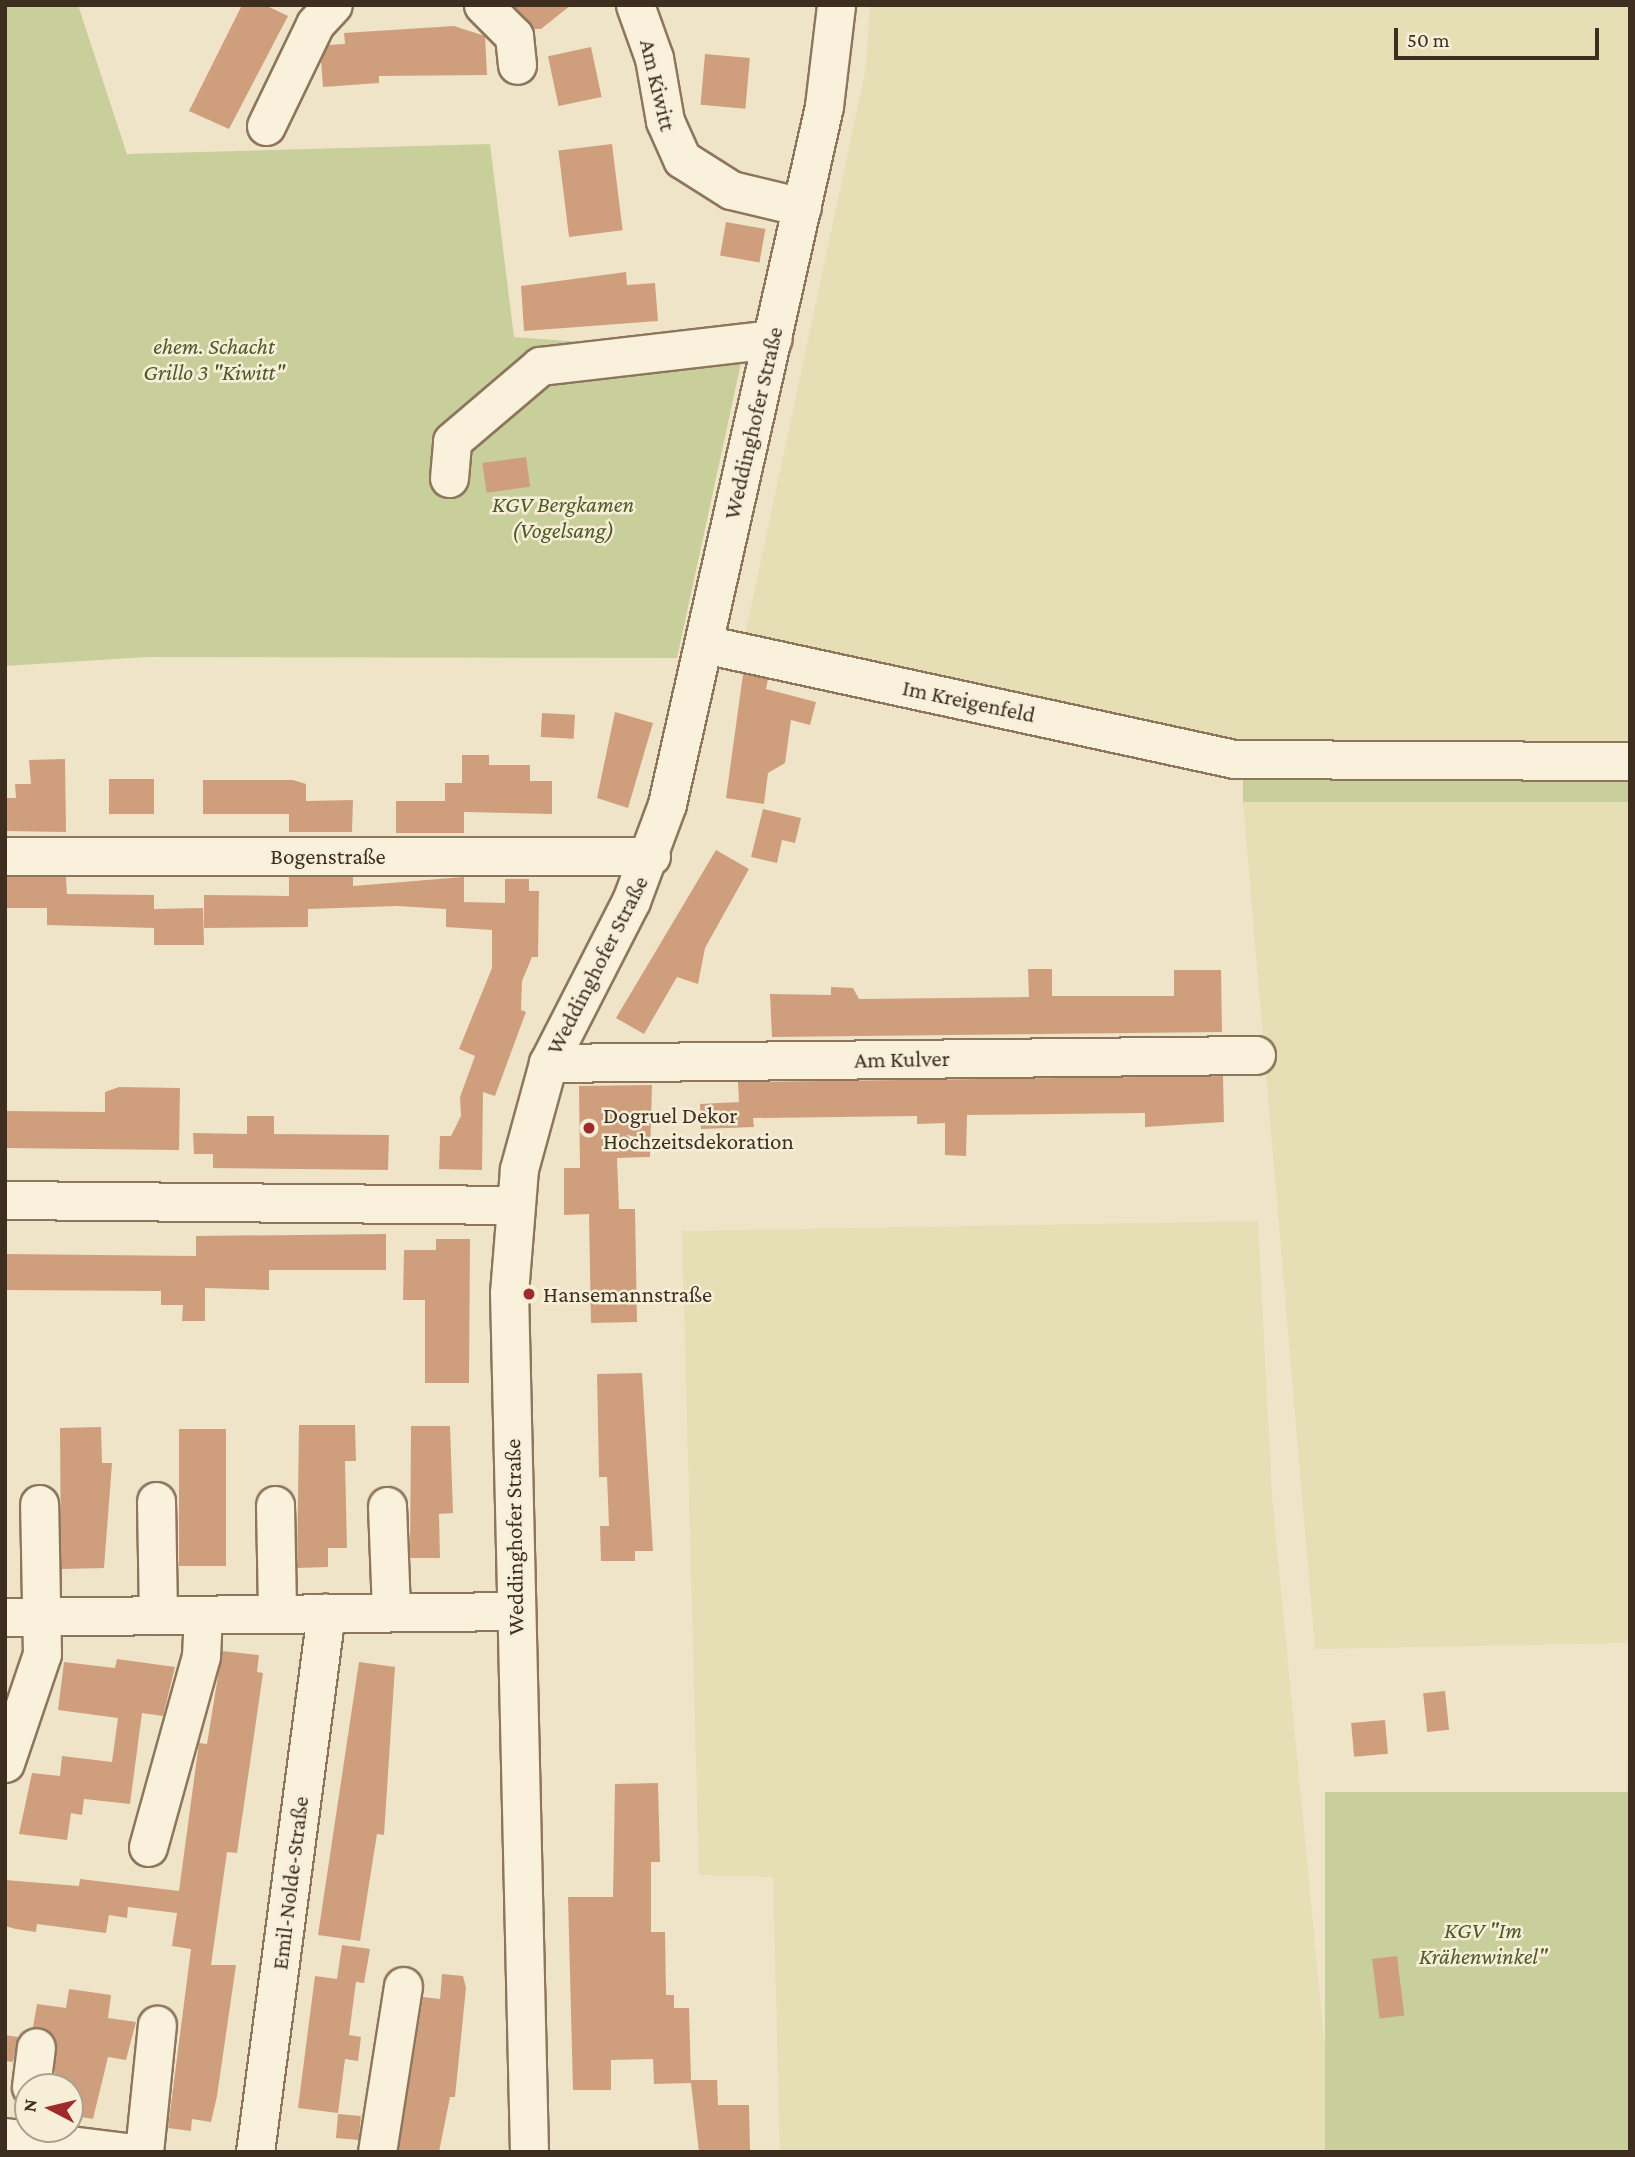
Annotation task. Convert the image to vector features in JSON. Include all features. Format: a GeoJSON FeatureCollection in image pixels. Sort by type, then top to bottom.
{"type":"FeatureCollection","features":[{"type":"Feature","properties":{"kind":"street"},"geometry":{"type":"LineString","coordinates":[[266,126],[315,24],[333,5]]}},
{"type":"Feature","properties":{"kind":"street"},"geometry":{"type":"LineString","coordinates":[[483,5],[514,36],[517,65]]}},
{"type":"Feature","properties":{"kind":"street","name":"Am Kiwitt"},"geometry":{"type":"LineString","coordinates":[[635,5],[654,58],[665,121],[681,159],[731,190],[802,207]]}},
{"type":"Feature","properties":{"kind":"street","name":"Weddinghofer Straße"},"geometry":{"type":"LineString","coordinates":[[529,2152],[509,1293],[514,1205],[548,1063],[651,856],[704,643],[824,106],[836,5]]}},
{"type":"Feature","properties":{"kind":"street"},"geometry":{"type":"LineString","coordinates":[[449,478],[452,441],[540,366],[772,339]]}},
{"type":"Feature","properties":{"kind":"street","name":"Im Kreigenfeld"},"geometry":{"type":"LineString","coordinates":[[704,643],[1234,759],[1630,761]]}},
{"type":"Feature","properties":{"kind":"street","name":"Bogenstraße"},"geometry":{"type":"LineString","coordinates":[[5,856],[651,856]]}},
{"type":"Feature","properties":{"kind":"street","name":"Am Kulver"},"geometry":{"type":"LineString","coordinates":[[548,1063],[1256,1055]]}},
{"type":"Feature","properties":{"kind":"street"},"geometry":{"type":"LineString","coordinates":[[5,1200],[514,1205]]}},
{"type":"Feature","properties":{"kind":"street"},"geometry":{"type":"LineString","coordinates":[[156,1501],[158,1615]]}},
{"type":"Feature","properties":{"kind":"street"},"geometry":{"type":"LineString","coordinates":[[5,1763],[42,1654],[23,1617],[39,1504]]}},
{"type":"Feature","properties":{"kind":"street"},"geometry":{"type":"LineString","coordinates":[[275,1505],[277,1614]]}},
{"type":"Feature","properties":{"kind":"street"},"geometry":{"type":"LineString","coordinates":[[387,1506],[391,1612]]}},
{"type":"Feature","properties":{"kind":"street"},"geometry":{"type":"LineString","coordinates":[[23,1617],[516,1611]]}},
{"type":"Feature","properties":{"kind":"street","name":"Emil-Nolde-Straße"},"geometry":{"type":"LineString","coordinates":[[255,2152],[326,1613]]}},
{"type":"Feature","properties":{"kind":"street"},"geometry":{"type":"LineString","coordinates":[[148,1847],[201,1656],[203,1615]]}},
{"type":"Feature","properties":{"kind":"street"},"geometry":{"type":"LineString","coordinates":[[377,2152],[403,1986]]}},
{"type":"Feature","properties":{"kind":"street"},"geometry":{"type":"LineString","coordinates":[[144,2152],[157,2025]]}},
{"type":"Feature","properties":{"kind":"street"},"geometry":{"type":"LineString","coordinates":[[33,2073],[36,2046]]}},
{"type":"Feature","properties":{"kind":"street"},"geometry":{"type":"LineString","coordinates":[[70,2143],[126,2152]]}},
{"type":"Feature","properties":{"kind":"shaded area"},"geometry":{"type":"Polygon","coordinates":[[[870,5],[1630,5],[1630,752],[1274,747],[744,640],[866,68],[870,5]]]}},
{"type":"Feature","properties":{"kind":"shaded area"},"geometry":{"type":"Polygon","coordinates":[[[1630,799],[1630,1792],[1627,1792],[1628,1643],[1315,1649],[1243,802],[1630,799]]]}},
{"type":"Feature","properties":{"kind":"shaded area"},"geometry":{"type":"Polygon","coordinates":[[[1258,1221],[1272,1496],[1335,2152],[780,2152],[773,1877],[699,1875],[682,1231],[1258,1221]]]}},
{"type":"Feature","properties":{"kind":"green space","name":"ehem. Schacht Grillo 3 \"Kiwitt\""},"geometry":{"type":"Polygon","coordinates":[[[5,5],[78,5],[127,154],[490,144],[514,337],[743,354],[677,658],[147,657],[5,666],[5,5]]]}},
{"type":"Feature","properties":{"kind":"green space"},"geometry":{"type":"Polygon","coordinates":[[[1243,768],[1630,768],[1630,802],[1243,802],[1243,768]]]}},
{"type":"Feature","properties":{"kind":"green space","name":"KGV \"Im Krähenwinkel\""},"geometry":{"type":"Polygon","coordinates":[[[1325,1792],[1630,1792],[1630,2152],[1325,2152],[1325,1792]]]}},
{"type":"Feature","properties":{"kind":"building"},"geometry":{"type":"Polygon","coordinates":[[[242,5],[265,5],[288,16],[229,129],[189,111],[242,5]]]}},
{"type":"Feature","properties":{"kind":"building"},"geometry":{"type":"Polygon","coordinates":[[[513,5],[571,5],[541,29],[533,29],[513,5]]]}},
{"type":"Feature","properties":{"kind":"building"},"geometry":{"type":"Polygon","coordinates":[[[454,26],[485,36],[487,75],[379,76],[379,83],[323,87],[321,59],[328,45],[345,44],[344,33],[454,26]]]}},
{"type":"Feature","properties":{"kind":"building"},"geometry":{"type":"Polygon","coordinates":[[[591,47],[602,97],[559,106],[548,56],[591,47]]]}},
{"type":"Feature","properties":{"kind":"building"},"geometry":{"type":"Polygon","coordinates":[[[705,54],[750,58],[745,109],[701,105],[705,54]]]}},
{"type":"Feature","properties":{"kind":"building"},"geometry":{"type":"Polygon","coordinates":[[[612,144],[623,230],[569,237],[558,151],[612,144]]]}},
{"type":"Feature","properties":{"kind":"building"},"geometry":{"type":"Polygon","coordinates":[[[726,222],[765,229],[759,262],[720,255],[726,222]]]}},
{"type":"Feature","properties":{"kind":"building"},"geometry":{"type":"Polygon","coordinates":[[[626,272],[627,285],[655,283],[658,321],[524,331],[521,286],[626,272]]]}},
{"type":"Feature","properties":{"kind":"building"},"geometry":{"type":"Polygon","coordinates":[[[526,457],[530,487],[487,493],[482,463],[526,457]]]}},
{"type":"Feature","properties":{"kind":"building"},"geometry":{"type":"Polygon","coordinates":[[[743,674],[768,679],[766,689],[816,702],[810,725],[791,720],[785,763],[768,773],[764,804],[726,798],[743,674]]]}},
{"type":"Feature","properties":{"kind":"building"},"geometry":{"type":"Polygon","coordinates":[[[615,712],[653,723],[628,808],[597,798],[615,712]]]}},
{"type":"Feature","properties":{"kind":"building"},"geometry":{"type":"Polygon","coordinates":[[[542,713],[575,715],[574,739],[541,737],[542,713]]]}},
{"type":"Feature","properties":{"kind":"building"},"geometry":{"type":"Polygon","coordinates":[[[462,755],[489,755],[489,765],[530,765],[530,781],[552,781],[552,814],[464,812],[464,833],[396,833],[396,801],[445,801],[445,783],[462,783],[462,755]]]}},
{"type":"Feature","properties":{"kind":"building"},"geometry":{"type":"Polygon","coordinates":[[[65,759],[66,832],[5,831],[5,798],[16,798],[15,784],[31,784],[29,760],[65,759]]]}},
{"type":"Feature","properties":{"kind":"building"},"geometry":{"type":"Polygon","coordinates":[[[109,779],[154,779],[154,814],[109,814],[109,779]]]}},
{"type":"Feature","properties":{"kind":"building"},"geometry":{"type":"Polygon","coordinates":[[[203,780],[293,780],[306,784],[306,801],[353,800],[352,832],[289,832],[289,814],[203,814],[203,780]]]}},
{"type":"Feature","properties":{"kind":"building"},"geometry":{"type":"Polygon","coordinates":[[[763,809],[801,818],[795,843],[782,840],[777,863],[751,857],[763,809]]]}},
{"type":"Feature","properties":{"kind":"building"},"geometry":{"type":"Polygon","coordinates":[[[716,850],[749,869],[705,948],[698,984],[677,977],[644,1034],[616,1018],[716,850]]]}},
{"type":"Feature","properties":{"kind":"building"},"geometry":{"type":"Polygon","coordinates":[[[5,877],[66,877],[67,894],[154,895],[154,909],[203,908],[204,945],[154,945],[154,928],[47,925],[47,908],[5,908],[5,877]]]}},
{"type":"Feature","properties":{"kind":"building"},"geometry":{"type":"Polygon","coordinates":[[[289,877],[353,877],[353,886],[464,877],[464,902],[505,903],[505,879],[529,879],[529,891],[539,891],[538,957],[532,957],[522,981],[521,1010],[526,1012],[495,1096],[483,1092],[482,1170],[439,1169],[440,1136],[451,1136],[461,1116],[460,1097],[475,1056],[459,1049],[492,968],[492,930],[446,927],[446,909],[397,906],[308,909],[308,927],[204,928],[204,895],[289,896],[289,877]]]}},
{"type":"Feature","properties":{"kind":"building"},"geometry":{"type":"Polygon","coordinates":[[[1028,969],[1052,969],[1052,996],[1174,996],[1174,970],[1221,970],[1222,1032],[772,1037],[770,994],[831,995],[831,987],[853,988],[859,999],[1029,997],[1028,969]]]}},
{"type":"Feature","properties":{"kind":"building"},"geometry":{"type":"Polygon","coordinates":[[[1223,1076],[1224,1122],[1145,1127],[1145,1113],[967,1115],[966,1156],[945,1155],[945,1123],[917,1124],[917,1116],[753,1118],[754,1127],[701,1129],[700,1104],[739,1102],[738,1082],[1223,1076]]]}},
{"type":"Feature","properties":{"kind":"building"},"geometry":{"type":"Polygon","coordinates":[[[652,1085],[650,1157],[617,1158],[619,1209],[635,1209],[637,1322],[591,1323],[589,1214],[564,1215],[564,1168],[580,1168],[579,1086],[652,1085]]]}},
{"type":"Feature","properties":{"kind":"building"},"geometry":{"type":"Polygon","coordinates":[[[119,1087],[180,1088],[179,1150],[5,1148],[5,1111],[105,1112],[105,1092],[119,1087]]]}},
{"type":"Feature","properties":{"kind":"building"},"geometry":{"type":"Polygon","coordinates":[[[247,1116],[274,1116],[274,1134],[389,1135],[388,1170],[213,1168],[213,1154],[194,1154],[193,1133],[247,1134],[247,1116]]]}},
{"type":"Feature","properties":{"kind":"building"},"geometry":{"type":"Polygon","coordinates":[[[386,1234],[386,1270],[269,1270],[269,1290],[205,1288],[205,1321],[182,1321],[183,1305],[161,1305],[161,1291],[5,1290],[5,1254],[196,1256],[196,1236],[386,1234]]]}},
{"type":"Feature","properties":{"kind":"building"},"geometry":{"type":"Polygon","coordinates":[[[436,1239],[470,1239],[469,1383],[425,1383],[425,1300],[403,1300],[404,1250],[436,1250],[436,1239]]]}},
{"type":"Feature","properties":{"kind":"building"},"geometry":{"type":"Polygon","coordinates":[[[642,1373],[653,1551],[635,1551],[635,1561],[601,1561],[600,1526],[609,1526],[607,1477],[599,1477],[597,1374],[642,1373]]]}},
{"type":"Feature","properties":{"kind":"building"},"geometry":{"type":"Polygon","coordinates":[[[299,1425],[355,1425],[356,1461],[345,1461],[347,1548],[328,1548],[328,1567],[297,1568],[299,1425]]]}},
{"type":"Feature","properties":{"kind":"building"},"geometry":{"type":"Polygon","coordinates":[[[411,1426],[450,1426],[453,1513],[439,1514],[440,1558],[410,1558],[411,1426]]]}},
{"type":"Feature","properties":{"kind":"building"},"geometry":{"type":"Polygon","coordinates":[[[101,1427],[102,1463],[112,1463],[104,1568],[61,1569],[60,1428],[101,1427]]]}},
{"type":"Feature","properties":{"kind":"building"},"geometry":{"type":"Polygon","coordinates":[[[179,1429],[226,1429],[226,1566],[179,1566],[179,1429]]]}},
{"type":"Feature","properties":{"kind":"building"},"geometry":{"type":"Polygon","coordinates":[[[222,1651],[259,1655],[257,1672],[263,1673],[237,1853],[227,1852],[211,1965],[236,1965],[217,2096],[211,2122],[192,2119],[191,2131],[168,2128],[191,1949],[172,1946],[177,1913],[128,1907],[127,1918],[109,1915],[106,1933],[37,1924],[36,1932],[16,1929],[5,1926],[5,1880],[79,1886],[80,1879],[179,1891],[199,1743],[207,1744],[222,1651]]]}},
{"type":"Feature","properties":{"kind":"building"},"geometry":{"type":"Polygon","coordinates":[[[117,1659],[175,1667],[163,1716],[142,1713],[130,1804],[84,1799],[82,1815],[71,1813],[67,1840],[19,1834],[32,1773],[60,1776],[62,1756],[112,1762],[118,1718],[58,1710],[64,1662],[115,1668],[117,1659]]]}},
{"type":"Feature","properties":{"kind":"building"},"geometry":{"type":"Polygon","coordinates":[[[359,1662],[395,1667],[384,1835],[377,1834],[360,1941],[318,1935],[359,1662]]]}},
{"type":"Feature","properties":{"kind":"building"},"geometry":{"type":"Polygon","coordinates":[[[1445,1691],[1449,1730],[1427,1732],[1423,1693],[1445,1691]]]}},
{"type":"Feature","properties":{"kind":"building"},"geometry":{"type":"Polygon","coordinates":[[[1385,1720],[1388,1754],[1354,1757],[1351,1723],[1385,1720]]]}},
{"type":"Feature","properties":{"kind":"building"},"geometry":{"type":"Polygon","coordinates":[[[658,1783],[660,1862],[651,1862],[651,1932],[665,1932],[666,1995],[674,1995],[674,2008],[689,2008],[691,2080],[717,2080],[718,2105],[749,2105],[750,2150],[699,2152],[691,2083],[654,2084],[653,2059],[611,2060],[611,2090],[573,2090],[568,1897],[613,1897],[615,1784],[658,1783]]]}},
{"type":"Feature","properties":{"kind":"building"},"geometry":{"type":"Polygon","coordinates":[[[342,1945],[370,1949],[364,1983],[356,1982],[349,2035],[361,2037],[358,2061],[345,2059],[338,2113],[298,2108],[315,1976],[337,1979],[342,1945]]]}},
{"type":"Feature","properties":{"kind":"building"},"geometry":{"type":"Polygon","coordinates":[[[1397,1956],[1404,2016],[1379,2019],[1372,1959],[1397,1956]]]}},
{"type":"Feature","properties":{"kind":"building"},"geometry":{"type":"Polygon","coordinates":[[[442,1974],[463,1976],[466,1988],[455,2097],[450,2097],[439,2152],[398,2152],[423,1997],[440,1999],[442,1974]]]}},
{"type":"Feature","properties":{"kind":"building"},"geometry":{"type":"Polygon","coordinates":[[[69,1989],[111,1995],[108,2018],[136,2022],[126,2060],[108,2057],[93,2119],[84,2117],[84,2073],[55,2073],[55,2038],[33,2027],[37,2004],[66,2008],[69,1989]]]}},
{"type":"Feature","properties":{"kind":"building"},"geometry":{"type":"Polygon","coordinates":[[[5,2035],[18,2037],[13,2062],[5,2061],[5,2035]]]}},
{"type":"Feature","properties":{"kind":"building"},"geometry":{"type":"Polygon","coordinates":[[[338,2114],[361,2116],[359,2140],[336,2138],[338,2114]]]}},
{"type":"Feature","properties":{"kind":"place","name":"Dogruel Dekor Hochzeitsdekoration"},"geometry":{"type":"Point","coordinates":[589,1128]}},
{"type":"Feature","properties":{"kind":"place","name":"Hansemannstraße"},"geometry":{"type":"Point","coordinates":[529,1294]}},
{"type":"Feature","properties":{"kind":"park label","name":"KGV Bergkamen (Vogelsang)"},"geometry":{"type":"Point","coordinates":[563,517]}}]}
